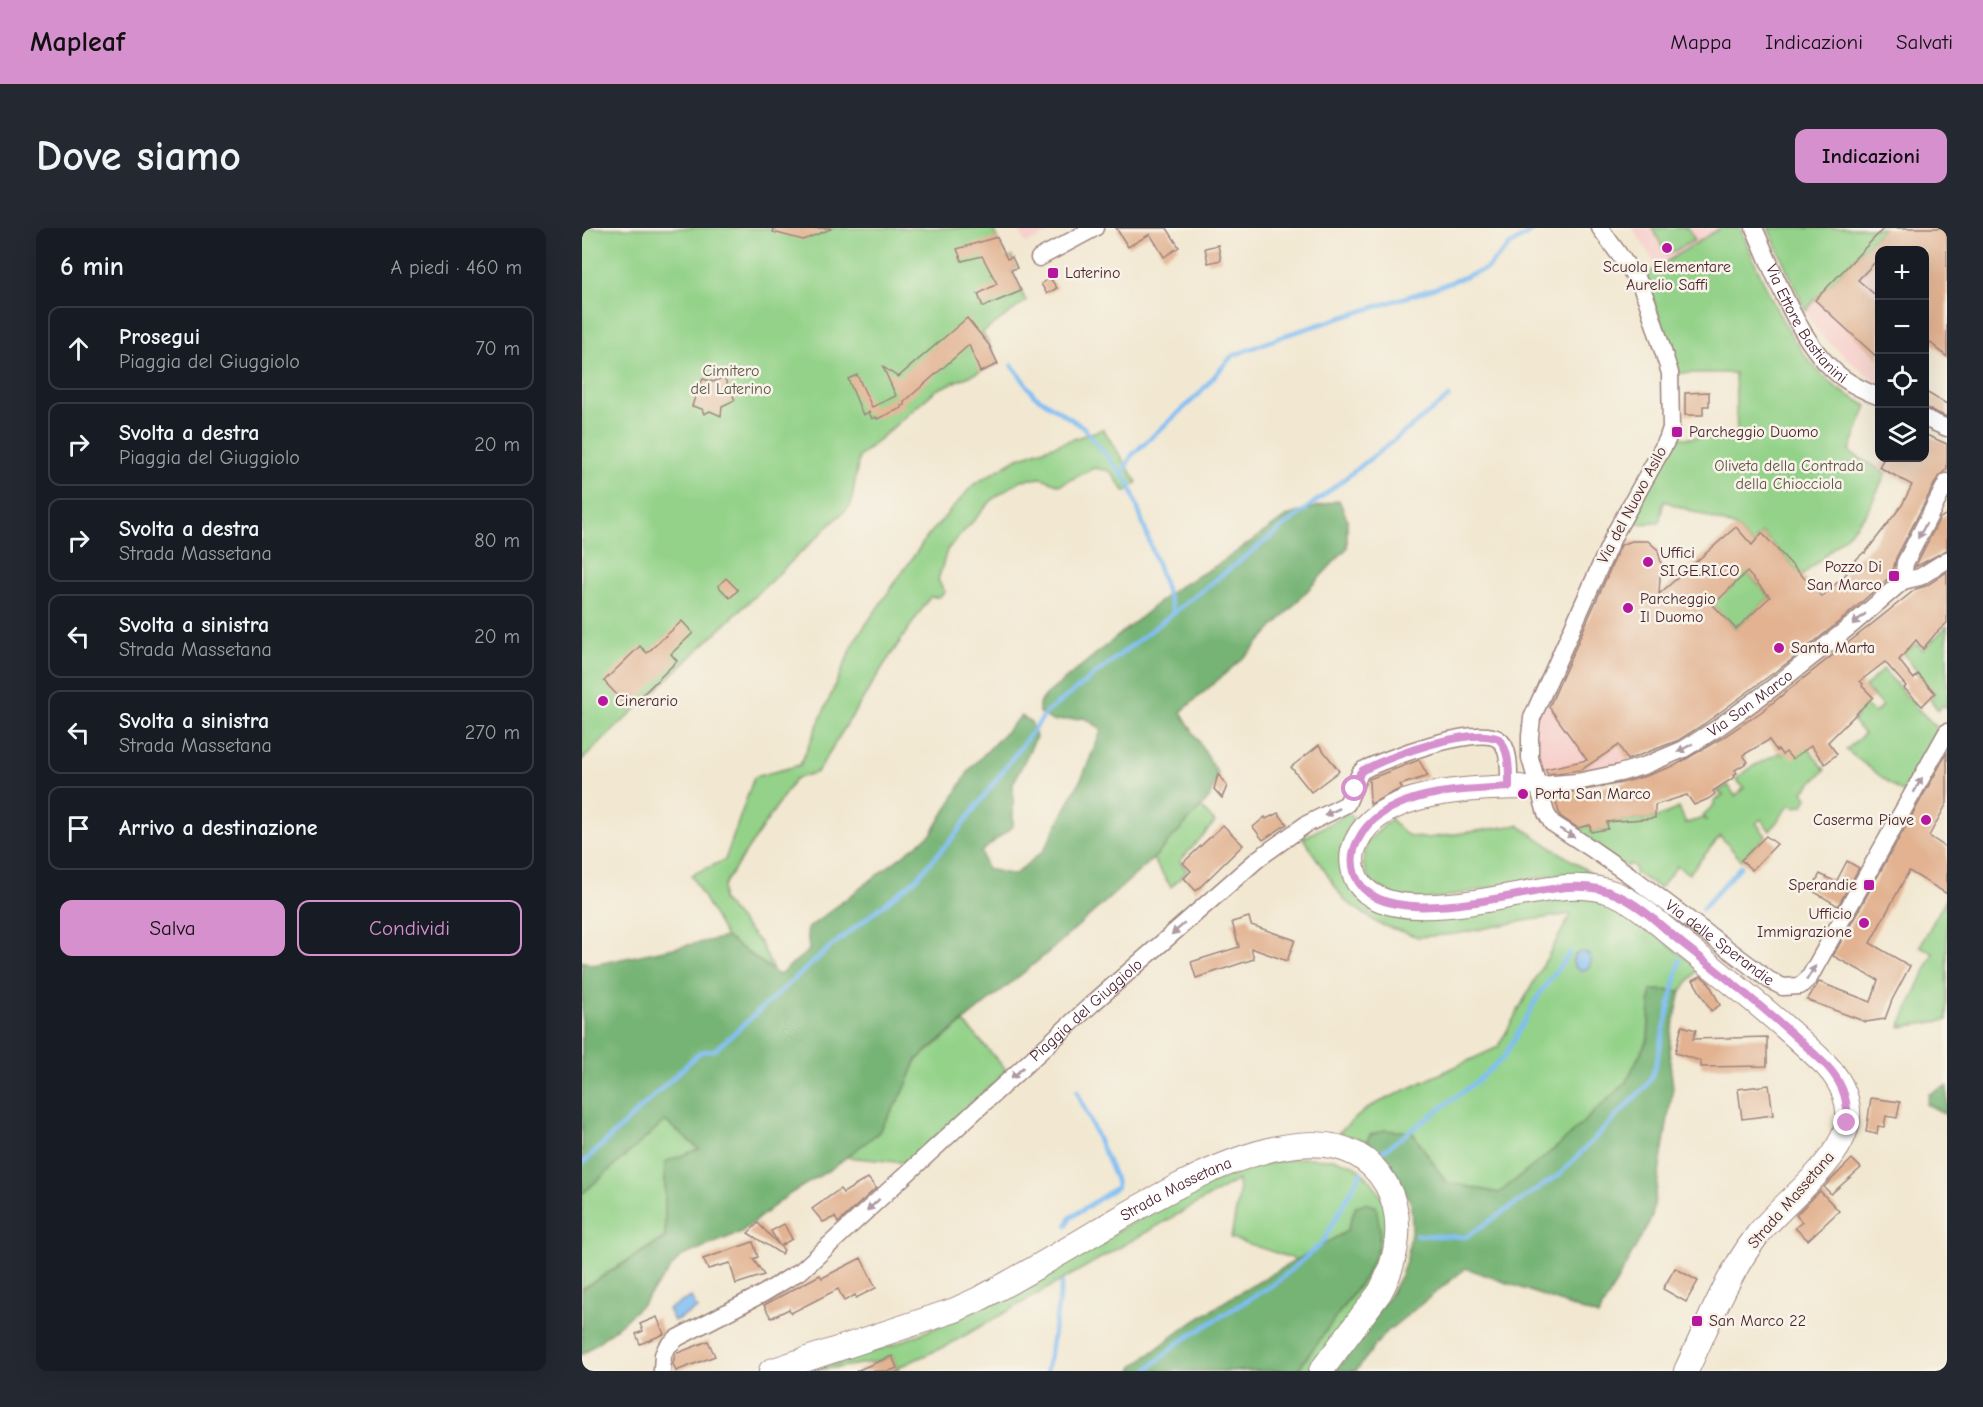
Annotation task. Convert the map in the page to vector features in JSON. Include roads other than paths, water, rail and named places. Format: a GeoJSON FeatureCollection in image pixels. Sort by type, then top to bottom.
{"type":"FeatureCollection","features":[{"type":"Feature","properties":{"kind":"street"},"geometry":{"type":"LineString","coordinates":[[1039,258],[1095,228]]}},
{"type":"Feature","properties":{"kind":"street","name":"Via del Nuovo Asilo"},"geometry":{"type":"LineString","coordinates":[[1524,787],[1530,754],[1530,727],[1533,713],[1615,533],[1667,440],[1671,428],[1670,373],[1644,293],[1600,228]]}},
{"type":"Feature","properties":{"kind":"street","name":"Via Ettore Bastianini"},"geometry":{"type":"LineString","coordinates":[[1754,228],[1799,326],[1812,347],[1843,378],[1875,395]]}},
{"type":"Feature","properties":{"kind":"street"},"geometry":{"type":"LineString","coordinates":[[1929,420],[1947,428]]}},
{"type":"Feature","properties":{"kind":"street"},"geometry":{"type":"LineString","coordinates":[[1903,581],[1905,562],[1947,482]]}},
{"type":"Feature","properties":{"kind":"street","name":"Via San Marco"},"geometry":{"type":"LineString","coordinates":[[1524,787],[1578,782],[1630,770],[1655,762],[1691,745],[1780,682],[1903,581],[1926,574],[1947,560]]}},
{"type":"Feature","properties":{"kind":"street","name":"Via delle Sperandie"},"geometry":{"type":"LineString","coordinates":[[1524,787],[1554,825],[1630,876],[1769,980],[1783,987],[1796,987],[1803,985],[1809,978],[1947,732]]}},
{"type":"Feature","properties":{"kind":"street","name":"Piaggia del Giuggiolo"},"geometry":{"type":"LineString","coordinates":[[662,1371],[663,1355],[671,1343],[786,1281],[802,1270],[1092,1004],[1259,858],[1305,825],[1347,804],[1363,770],[1408,752],[1446,741],[1469,736],[1489,736],[1499,739],[1505,749],[1509,770],[1524,787]]}},
{"type":"Feature","properties":{"kind":"street","name":"Strada Massetana"},"geometry":{"type":"LineString","coordinates":[[1524,787],[1431,794],[1406,801],[1383,813],[1364,829],[1354,850],[1352,857],[1354,871],[1360,884],[1377,898],[1392,904],[1411,907],[1448,905],[1569,886],[1598,889],[1616,895],[1629,901],[1654,920],[1768,1012],[1832,1071],[1844,1091],[1847,1123],[1837,1146],[1818,1171],[1755,1239],[1728,1286],[1686,1371]]}},
{"type":"Feature","properties":{"kind":"street","name":"Strada Massetana"},"geometry":{"type":"LineString","coordinates":[[771,1371],[954,1310],[981,1298],[1196,1176],[1251,1155],[1286,1146],[1311,1144],[1347,1149],[1374,1168],[1389,1190],[1398,1229],[1395,1256],[1388,1278],[1321,1371]]}},
{"type":"Feature","properties":{"kind":"water"},"geometry":{"type":"Polygon","coordinates":[[[1578,952],[1586,952],[1591,957],[1589,968],[1578,970],[1573,965],[1573,957],[1578,952]]]}},
{"type":"Feature","properties":{"kind":"water"},"geometry":{"type":"Polygon","coordinates":[[[691,1297],[697,1309],[674,1321],[668,1309],[691,1297]]]}},
{"type":"Feature","properties":{"kind":"waterway"},"geometry":{"type":"LineString","coordinates":[[1122,474],[1132,455],[1198,395],[1232,356],[1286,335],[1432,289],[1486,269],[1509,246],[1536,228]]}},
{"type":"Feature","properties":{"kind":"waterway"},"geometry":{"type":"LineString","coordinates":[[1012,365],[1034,395],[1083,427],[1129,483],[1174,613]]}},
{"type":"Feature","properties":{"kind":"waterway"},"geometry":{"type":"LineString","coordinates":[[582,1164],[700,1052],[715,1050],[829,948],[915,880],[955,835],[1047,712],[1449,397]]}},
{"type":"Feature","properties":{"kind":"waterway"},"geometry":{"type":"LineString","coordinates":[[1702,909],[1741,866]]}},
{"type":"Feature","properties":{"kind":"waterway"},"geometry":{"type":"LineString","coordinates":[[1375,1157],[1476,1082],[1504,1057],[1539,995],[1570,952]]}},
{"type":"Feature","properties":{"kind":"waterway"},"geometry":{"type":"LineString","coordinates":[[1416,1235],[1466,1237],[1560,1174],[1646,1086],[1657,1060],[1680,960]]}},
{"type":"Feature","properties":{"kind":"waterway"},"geometry":{"type":"LineString","coordinates":[[1067,1225],[1070,1218],[1117,1187],[1077,1091]]}},
{"type":"Feature","properties":{"kind":"waterway"},"geometry":{"type":"LineString","coordinates":[[1146,1371],[1178,1343],[1277,1282],[1322,1243],[1361,1173]]}},
{"type":"Feature","properties":{"kind":"waterway"},"geometry":{"type":"LineString","coordinates":[[1047,1371],[1062,1283]]}},
{"type":"Feature","properties":{"kind":"place","name":"Scuola Elementare Aurelio Saffi"},"geometry":{"type":"Point","coordinates":[1667,248]}},
{"type":"Feature","properties":{"kind":"place","name":"Laterino"},"geometry":{"type":"Point","coordinates":[1053,273]}},
{"type":"Feature","properties":{"kind":"place","name":"Parcheggio Duomo"},"geometry":{"type":"Point","coordinates":[1677,432]}},
{"type":"Feature","properties":{"kind":"place","name":"Uffici SI.GE.RI.CO"},"geometry":{"type":"Point","coordinates":[1648,562]}},
{"type":"Feature","properties":{"kind":"place","name":"Pozzo Di San Marco"},"geometry":{"type":"Point","coordinates":[1894,576]}},
{"type":"Feature","properties":{"kind":"place","name":"Parcheggio Il Duomo"},"geometry":{"type":"Point","coordinates":[1628,608]}},
{"type":"Feature","properties":{"kind":"place","name":"Santa Marta"},"geometry":{"type":"Point","coordinates":[1779,648]}},
{"type":"Feature","properties":{"kind":"place","name":"Cinerario"},"geometry":{"type":"Point","coordinates":[603,701]}},
{"type":"Feature","properties":{"kind":"place","name":"Porta San Marco"},"geometry":{"type":"Point","coordinates":[1523,794]}},
{"type":"Feature","properties":{"kind":"place","name":"Caserma Piave"},"geometry":{"type":"Point","coordinates":[1926,820]}},
{"type":"Feature","properties":{"kind":"place","name":"Sperandie"},"geometry":{"type":"Point","coordinates":[1869,885]}},
{"type":"Feature","properties":{"kind":"place","name":"Ufficio Immigrazione"},"geometry":{"type":"Point","coordinates":[1864,923]}},
{"type":"Feature","properties":{"kind":"place","name":"San Marco 22"},"geometry":{"type":"Point","coordinates":[1697,1321]}},
{"type":"Feature","properties":{"kind":"park label","name":"Cimitero del Laterino"},"geometry":{"type":"Point","coordinates":[731,380]}},
{"type":"Feature","properties":{"kind":"park label","name":"Oliveta della Contrada della Chiocciola"},"geometry":{"type":"Point","coordinates":[1789,475]}}]}
